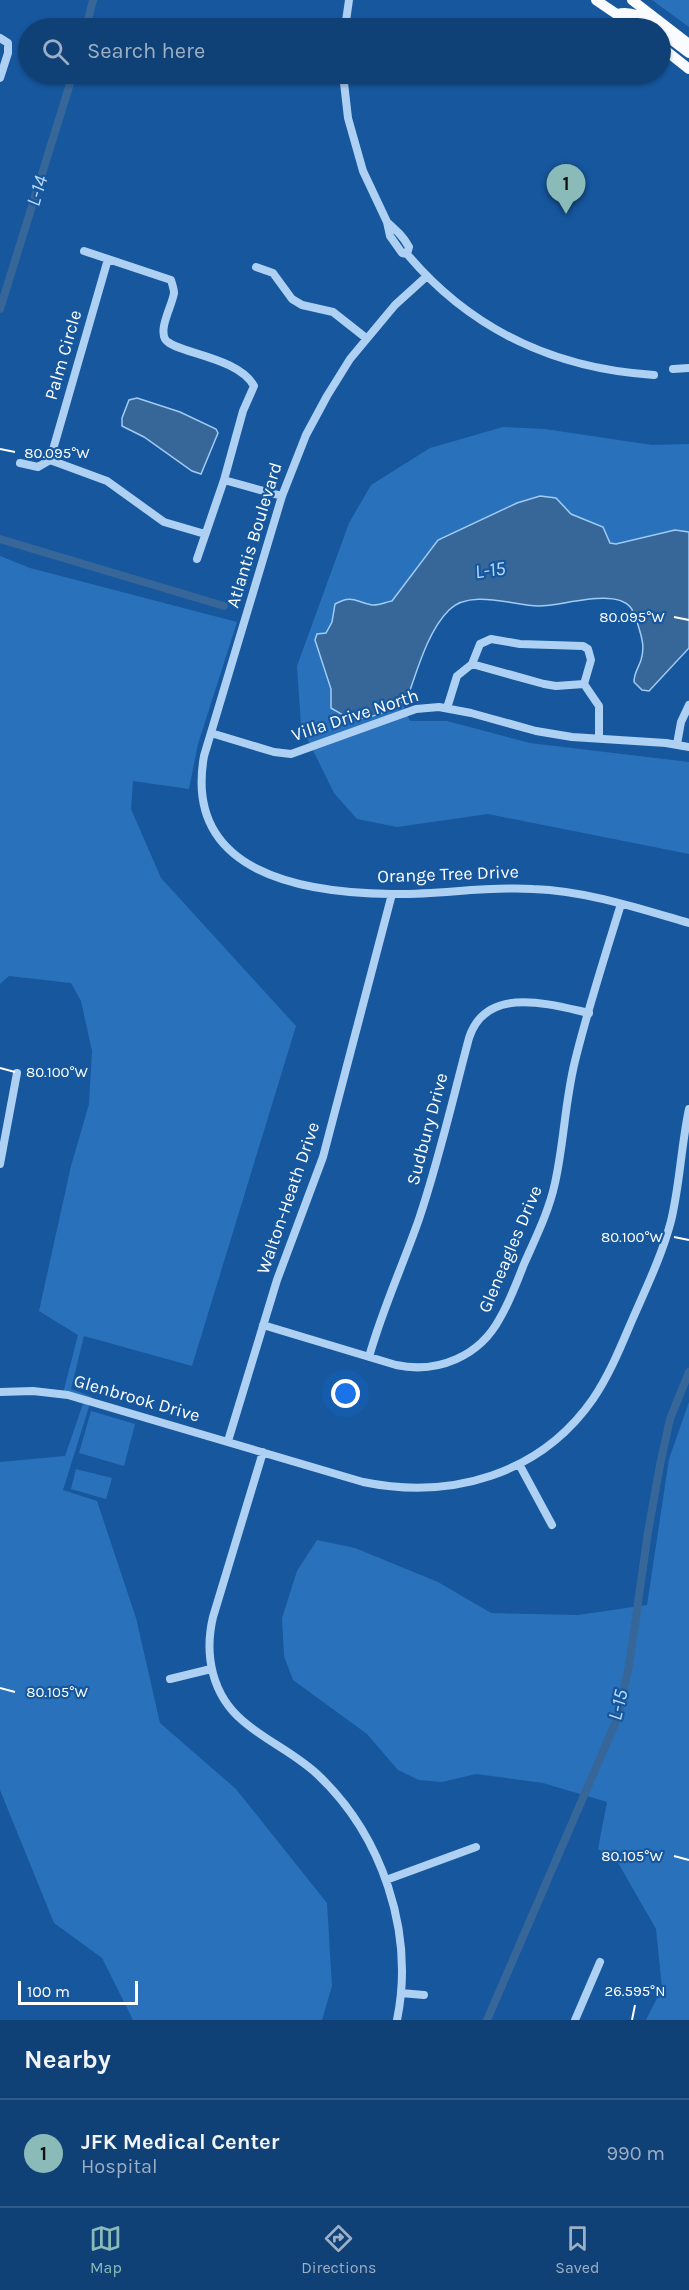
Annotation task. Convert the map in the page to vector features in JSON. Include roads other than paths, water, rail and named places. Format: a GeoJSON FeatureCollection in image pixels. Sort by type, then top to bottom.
{"type":"FeatureCollection","features":[{"type":"Feature","properties":{"kind":"main road"},"geometry":{"type":"LineString","coordinates":[[596,0],[623,18]]}},
{"type":"Feature","properties":{"kind":"main road"},"geometry":{"type":"LineString","coordinates":[[632,0],[655,18]]}},
{"type":"Feature","properties":{"kind":"main road"},"geometry":{"type":"LineString","coordinates":[[617,14],[626,12],[642,18]]}},
{"type":"Feature","properties":{"kind":"main road"},"geometry":{"type":"LineString","coordinates":[[671,30],[689,44]]}},
{"type":"Feature","properties":{"kind":"main road"},"geometry":{"type":"LineString","coordinates":[[671,39],[689,53]]}},
{"type":"Feature","properties":{"kind":"main road"},"geometry":{"type":"LineString","coordinates":[[671,55],[689,69]]}},
{"type":"Feature","properties":{"kind":"street"},"geometry":{"type":"LineString","coordinates":[[346,18],[349,0]]}},
{"type":"Feature","properties":{"kind":"street"},"geometry":{"type":"LineString","coordinates":[[0,78],[8,53],[4,40]]}},
{"type":"Feature","properties":{"kind":"street"},"geometry":{"type":"LineString","coordinates":[[344,84],[353,142],[367,181],[387,222],[400,233],[410,247],[407,254],[427,276],[482,320],[524,345],[569,362],[593,368],[654,375]]}},
{"type":"Feature","properties":{"kind":"street"},"geometry":{"type":"LineString","coordinates":[[84,251],[171,280],[174,291],[163,332],[166,340],[172,345],[212,357],[249,378],[254,386],[243,411],[224,480],[197,559]]}},
{"type":"Feature","properties":{"kind":"street","name":"Palm Circle"},"geometry":{"type":"LineString","coordinates":[[50,460],[108,259]]}},
{"type":"Feature","properties":{"kind":"street"},"geometry":{"type":"LineString","coordinates":[[256,267],[273,273],[292,299],[302,305],[333,312],[366,338]]}},
{"type":"Feature","properties":{"kind":"street","name":"Atlantis Boulevard"},"geometry":{"type":"LineString","coordinates":[[219,838],[204,807],[201,783],[204,756],[294,462],[319,409],[350,359],[396,305],[427,276]]}},
{"type":"Feature","properties":{"kind":"street"},"geometry":{"type":"LineString","coordinates":[[674,369],[689,368]]}},
{"type":"Feature","properties":{"kind":"street"},"geometry":{"type":"LineString","coordinates":[[20,463],[38,467],[50,460],[107,481],[164,522],[205,534]]}},
{"type":"Feature","properties":{"kind":"street"},"geometry":{"type":"LineString","coordinates":[[224,480],[282,496]]}},
{"type":"Feature","properties":{"kind":"street"},"geometry":{"type":"LineString","coordinates":[[447,708],[457,676],[472,664],[480,644],[490,639],[520,644],[577,644],[588,649],[591,660],[584,684]]}},
{"type":"Feature","properties":{"kind":"street"},"geometry":{"type":"LineString","coordinates":[[472,664],[544,684],[556,686],[584,684]]}},
{"type":"Feature","properties":{"kind":"street"},"geometry":{"type":"LineString","coordinates":[[584,684],[599,706],[599,738]]}},
{"type":"Feature","properties":{"kind":"street"},"geometry":{"type":"LineString","coordinates":[[677,744],[681,722],[689,705]]}},
{"type":"Feature","properties":{"kind":"street","name":"Villa Drive North"},"geometry":{"type":"LineString","coordinates":[[211,733],[274,752],[291,754],[416,709],[447,708],[572,737],[677,744],[689,747]]}},
{"type":"Feature","properties":{"kind":"street","name":"Orange Tree Drive"},"geometry":{"type":"LineString","coordinates":[[219,838],[227,849],[248,866],[273,877],[331,890],[392,894],[508,887],[565,892],[621,904],[689,923]]}},
{"type":"Feature","properties":{"kind":"street","name":"Walton-Heath Drive"},"geometry":{"type":"LineString","coordinates":[[228,1441],[277,1280],[323,1157],[392,894]]}},
{"type":"Feature","properties":{"kind":"street","name":"Gleneagles Drive"},"geometry":{"type":"LineString","coordinates":[[263,1325],[402,1366],[436,1366],[448,1363],[470,1352],[494,1329],[548,1207],[559,1162],[569,1091],[621,904]]}},
{"type":"Feature","properties":{"kind":"street","name":"Sudbury Drive"},"geometry":{"type":"LineString","coordinates":[[369,1357],[387,1298],[422,1209],[469,1038],[476,1022],[489,1010],[511,1002],[541,1004],[589,1013]]}},
{"type":"Feature","properties":{"kind":"street"},"geometry":{"type":"LineString","coordinates":[[0,1164],[17,1073]]}},
{"type":"Feature","properties":{"kind":"street","name":"Glenbrook Drive"},"geometry":{"type":"LineString","coordinates":[[0,1392],[33,1391],[68,1395],[363,1482],[401,1488],[423,1489],[460,1485],[519,1464],[541,1451],[573,1423],[592,1400],[612,1367],[653,1274],[665,1239],[677,1195],[689,1109]]}},
{"type":"Feature","properties":{"kind":"street"},"geometry":{"type":"LineString","coordinates":[[263,1452],[213,1617],[209,1644],[211,1669],[218,1689],[232,1710],[253,1728],[301,1760],[344,1804],[369,1841],[386,1880],[399,1933],[402,1955],[401,1993],[397,2020]]}},
{"type":"Feature","properties":{"kind":"street"},"geometry":{"type":"LineString","coordinates":[[519,1464],[552,1525]]}},
{"type":"Feature","properties":{"kind":"street"},"geometry":{"type":"LineString","coordinates":[[170,1679],[211,1669]]}},
{"type":"Feature","properties":{"kind":"street"},"geometry":{"type":"LineString","coordinates":[[386,1880],[477,1847]]}},
{"type":"Feature","properties":{"kind":"street"},"geometry":{"type":"LineString","coordinates":[[575,2020],[600,1962]]}},
{"type":"Feature","properties":{"kind":"street"},"geometry":{"type":"LineString","coordinates":[[401,1993],[423,1995]]}},
{"type":"Feature","properties":{"kind":"water"},"geometry":{"type":"Polygon","coordinates":[[[137,398],[180,412],[216,429],[218,433],[201,474],[192,471],[144,437],[122,426],[122,418],[129,400],[137,398]]]}},
{"type":"Feature","properties":{"kind":"water"},"geometry":{"type":"Polygon","coordinates":[[[540,496],[556,498],[571,514],[603,527],[610,543],[616,544],[675,530],[689,532],[689,648],[649,691],[642,690],[634,682],[643,651],[642,642],[633,612],[623,602],[600,598],[538,606],[480,599],[458,604],[449,610],[435,628],[424,650],[408,696],[403,701],[389,710],[364,718],[349,718],[331,708],[331,689],[315,640],[317,634],[326,633],[332,622],[335,604],[350,599],[374,605],[392,601],[438,540],[517,503],[540,496]]]}},
{"type":"Feature","properties":{"kind":"waterway","name":"L-14"},"geometry":{"type":"LineString","coordinates":[[88,18],[93,0]]}},
{"type":"Feature","properties":{"kind":"waterway","name":"L-14"},"geometry":{"type":"LineString","coordinates":[[0,309],[70,84]]}},
{"type":"Feature","properties":{"kind":"waterway","name":"L-15"},"geometry":{"type":"LineString","coordinates":[[0,539],[224,606]]}},
{"type":"Feature","properties":{"kind":"waterway","name":"L-15"},"geometry":{"type":"LineString","coordinates":[[487,2020],[617,1719],[629,1666],[660,1465],[670,1419],[689,1372]]}},
{"type":"Feature","properties":{"kind":"place","name":"JFK Medical Center"},"geometry":{"type":"Point","coordinates":[566,214]}}]}
